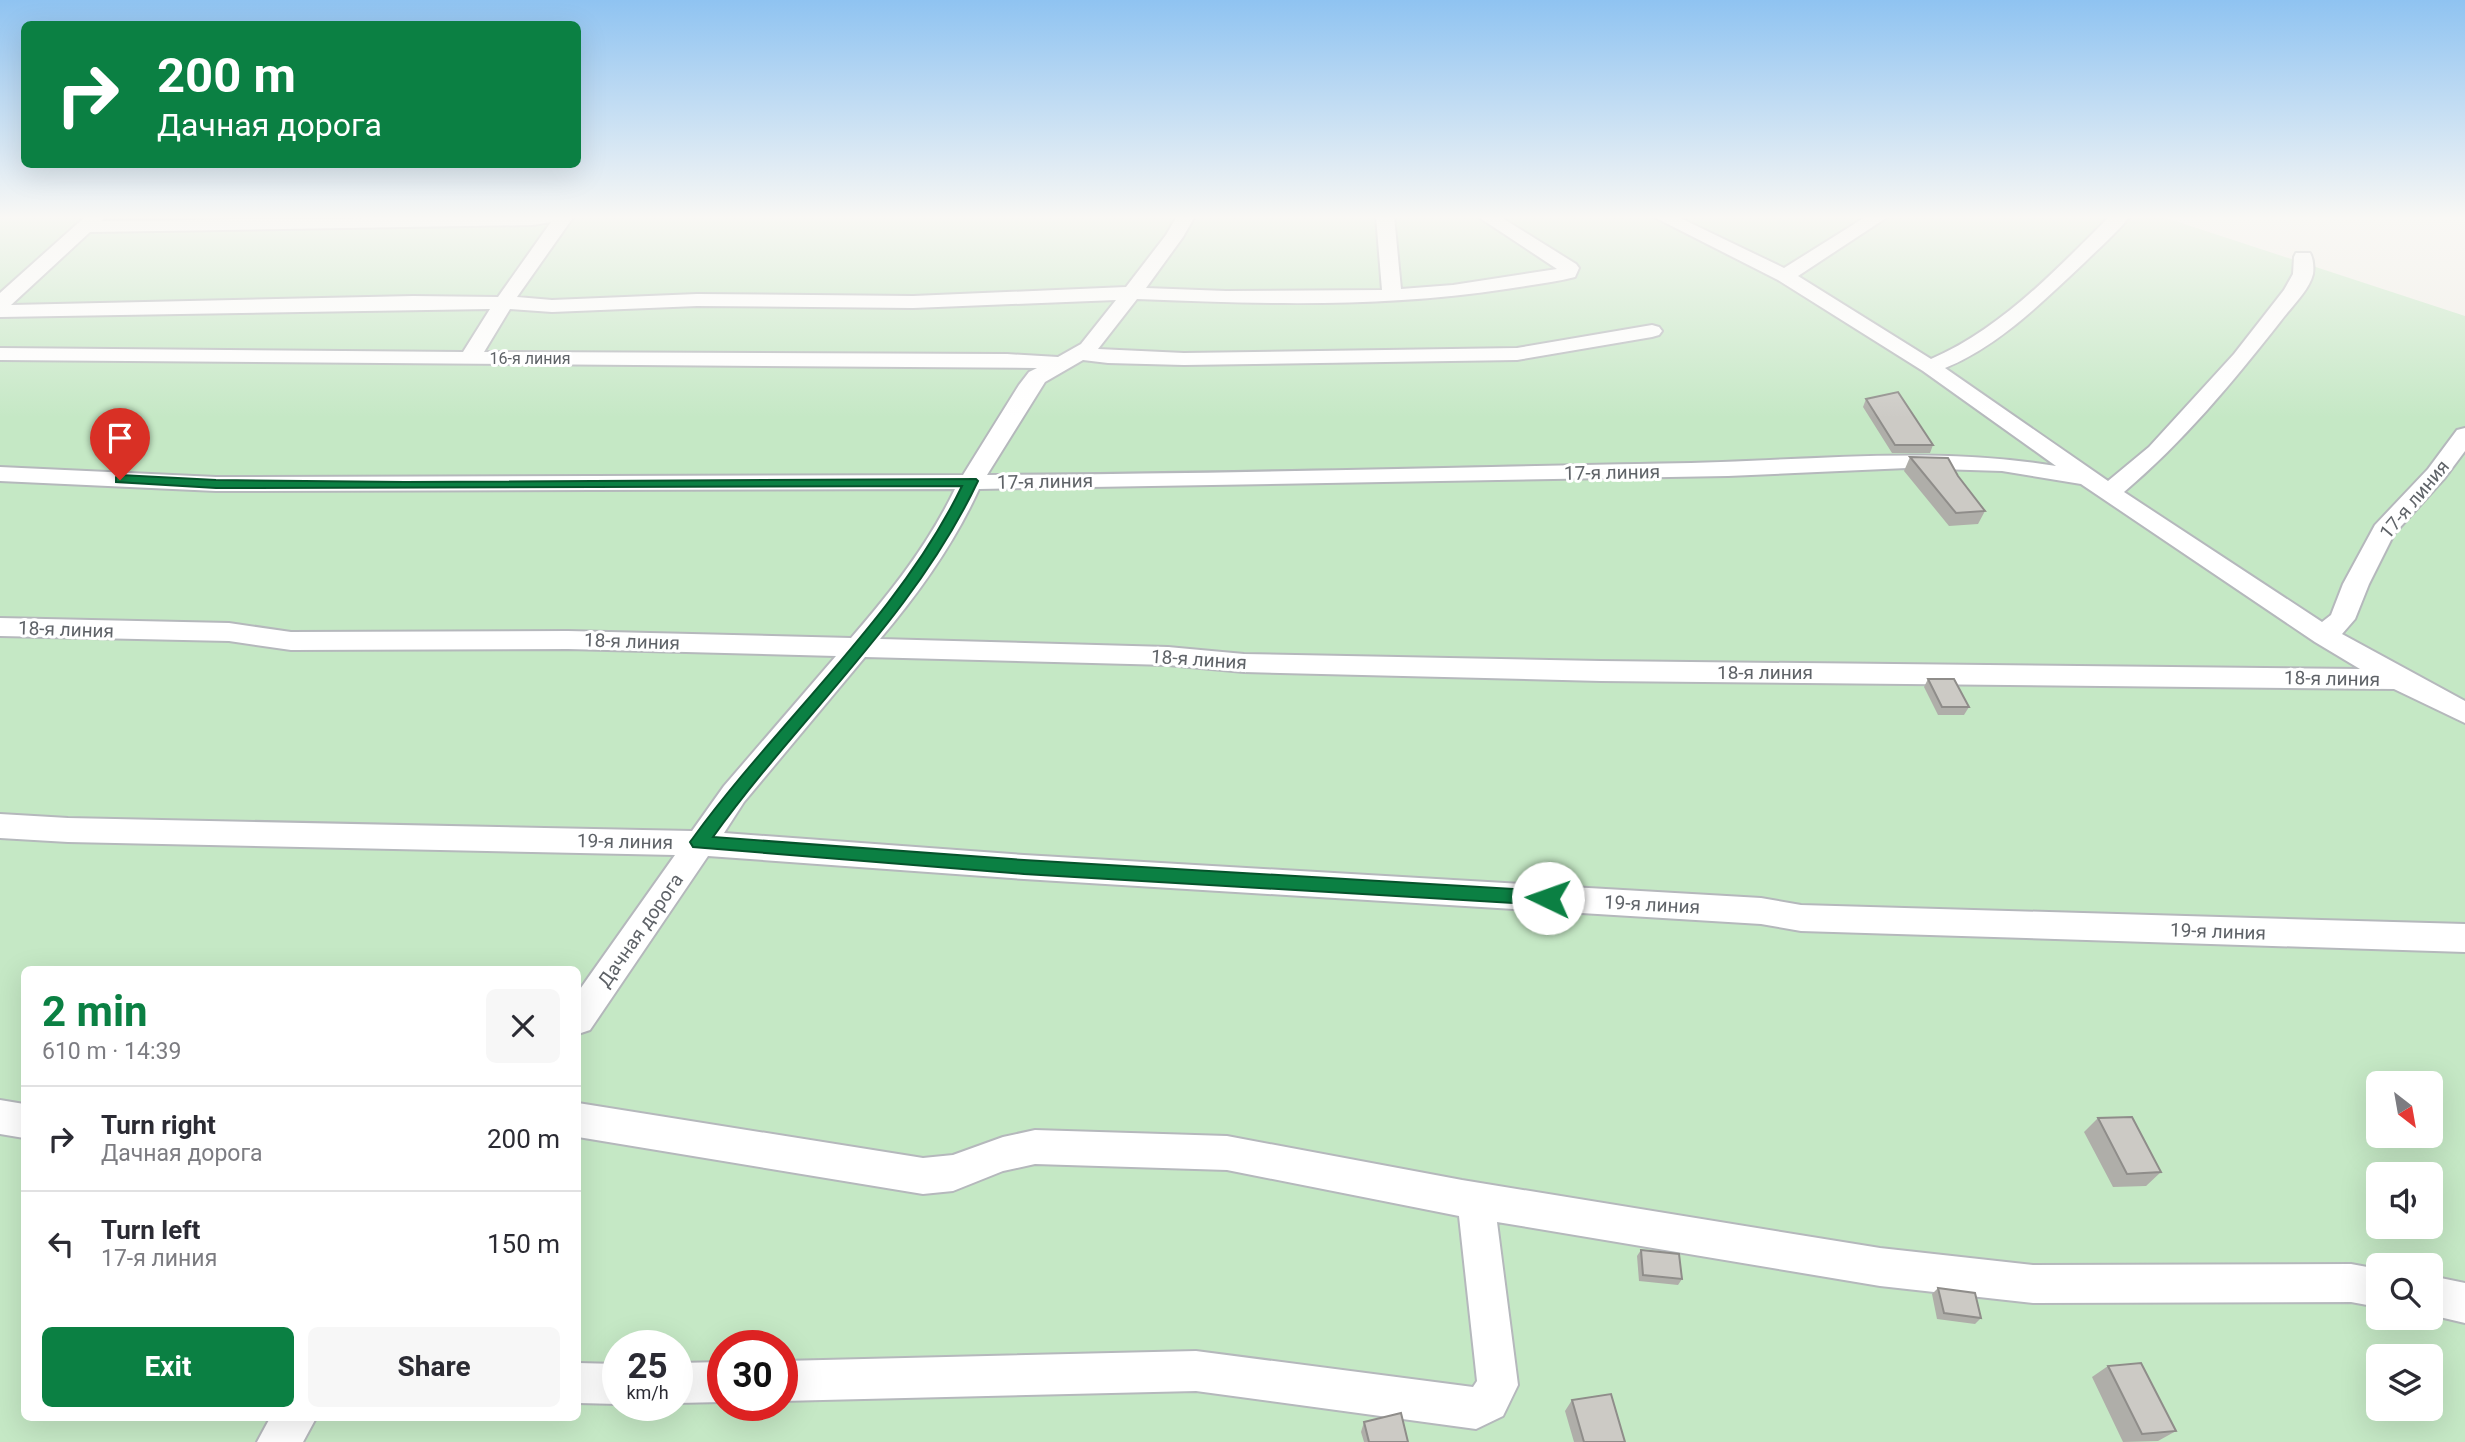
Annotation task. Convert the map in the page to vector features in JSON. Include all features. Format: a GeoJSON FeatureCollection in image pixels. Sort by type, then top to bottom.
{"type":"FeatureCollection","features":[{"type":"Feature","properties":{"kind":"street"},"geometry":{"type":"LineString","coordinates":[[0,304],[23,283]]}},
{"type":"Feature","properties":{"kind":"street"},"geometry":{"type":"LineString","coordinates":[[470,358],[517,283]]}},
{"type":"Feature","properties":{"kind":"street","name":"Дачная дорога"},"geometry":{"type":"LineString","coordinates":[[581,1015],[734,794],[907,590],[954,517],[971,481],[1027,390],[1037,377],[1096,340],[1140,283]]}},
{"type":"Feature","properties":{"kind":"street"},"geometry":{"type":"LineString","coordinates":[[1391,283],[1392,297]]}},
{"type":"Feature","properties":{"kind":"street"},"geometry":{"type":"LineString","coordinates":[[0,311],[504,302],[552,306],[708,300],[913,302],[1133,293],[1226,298],[1392,297],[1514,283]]}},
{"type":"Feature","properties":{"kind":"street"},"geometry":{"type":"LineString","coordinates":[[1796,283],[1930,368],[2324,636],[2398,679],[2465,713]]}},
{"type":"Feature","properties":{"kind":"street"},"geometry":{"type":"LineString","coordinates":[[1930,368],[1961,353],[2017,312],[2050,283]]}},
{"type":"Feature","properties":{"kind":"street"},"geometry":{"type":"LineString","coordinates":[[2109,492],[2157,452],[2241,358],[2298,283]]}},
{"type":"Feature","properties":{"kind":"street","name":"16-я линия"},"geometry":{"type":"LineString","coordinates":[[0,354],[1007,360],[1108,357],[1436,357],[1517,354],[1652,331]]}},
{"type":"Feature","properties":{"kind":"street","name":"17-я линия"},"geometry":{"type":"LineString","coordinates":[[2324,636],[2342,620],[2356,584],[2384,530],[2435,474],[2465,435]]}},
{"type":"Feature","properties":{"kind":"street","name":"17-я линия"},"geometry":{"type":"LineString","coordinates":[[0,474],[216,484],[971,481],[1701,470],[1906,461],[2002,464],[2089,478]]}},
{"type":"Feature","properties":{"kind":"street","name":"18-я линия"},"geometry":{"type":"LineString","coordinates":[[0,627],[229,632],[291,641],[568,640],[1168,656],[1244,663],[1601,671],[2398,679]]}},
{"type":"Feature","properties":{"kind":"street","name":"19-я линия"},"geometry":{"type":"LineString","coordinates":[[0,826],[82,831],[699,842],[1024,867],[1748,910],[1801,918],[2465,938]]}},
{"type":"Feature","properties":{"kind":"street"},"geometry":{"type":"LineString","coordinates":[[0,1117],[21,1120]]}},
{"type":"Feature","properties":{"kind":"street"},"geometry":{"type":"LineString","coordinates":[[581,1120],[923,1176],[953,1173],[1003,1154],[1035,1147],[1227,1153],[1476,1200],[1880,1267],[2033,1284],[2351,1283],[2366,1286]]}},
{"type":"Feature","properties":{"kind":"street"},"geometry":{"type":"LineString","coordinates":[[798,1381],[1196,1371],[1476,1408],[1488,1401],[1498,1385],[1476,1200]]}},
{"type":"Feature","properties":{"kind":"street"},"geometry":{"type":"LineString","coordinates":[[2443,1298],[2465,1303]]}},
{"type":"Feature","properties":{"kind":"street"},"geometry":{"type":"LineString","coordinates":[[581,1383],[602,1384]]}},
{"type":"Feature","properties":{"kind":"street"},"geometry":{"type":"LineString","coordinates":[[278,1442],[293,1421]]}},
{"type":"Feature","properties":{"kind":"green space"},"geometry":{"type":"Polygon","coordinates":[[[0,283],[2365,283],[2465,316],[2465,1442],[0,1442],[0,283]]]}},
{"type":"Feature","properties":{"kind":"building"},"geometry":{"type":"Polygon","coordinates":[[[1898,392],[1933,445],[1895,445],[1866,399],[1898,392]]]}},
{"type":"Feature","properties":{"kind":"building"},"geometry":{"type":"Polygon","coordinates":[[[1910,457],[1948,458],[1958,476],[1985,511],[1956,513],[1910,457]]]}},
{"type":"Feature","properties":{"kind":"building"},"geometry":{"type":"Polygon","coordinates":[[[1928,679],[1954,679],[1969,707],[1942,707],[1928,679]]]}},
{"type":"Feature","properties":{"kind":"building"},"geometry":{"type":"Polygon","coordinates":[[[2132,1117],[2161,1172],[2127,1174],[2098,1118],[2132,1117]]]}},
{"type":"Feature","properties":{"kind":"building"},"geometry":{"type":"Polygon","coordinates":[[[1641,1250],[1679,1254],[1682,1279],[1643,1275],[1641,1250]]]}},
{"type":"Feature","properties":{"kind":"building"},"geometry":{"type":"Polygon","coordinates":[[[1938,1288],[1975,1293],[1981,1318],[1944,1313],[1938,1288]]]}},
{"type":"Feature","properties":{"kind":"building"},"geometry":{"type":"Polygon","coordinates":[[[2141,1363],[2176,1431],[2142,1434],[2108,1366],[2141,1363]]]}},
{"type":"Feature","properties":{"kind":"building"},"geometry":{"type":"Polygon","coordinates":[[[1611,1394],[1625,1442],[1584,1442],[1572,1400],[1611,1394]]]}},
{"type":"Feature","properties":{"kind":"building"},"geometry":{"type":"Polygon","coordinates":[[[1401,1413],[1408,1442],[1369,1442],[1364,1422],[1401,1413]]]}},
{"type":"Feature","properties":{"kind":"route"},"geometry":{"type":"LineString","coordinates":[[120,480],[405,486],[971,481],[954,517],[907,590],[734,794],[699,842],[1024,867],[1548,898]]}}]}
